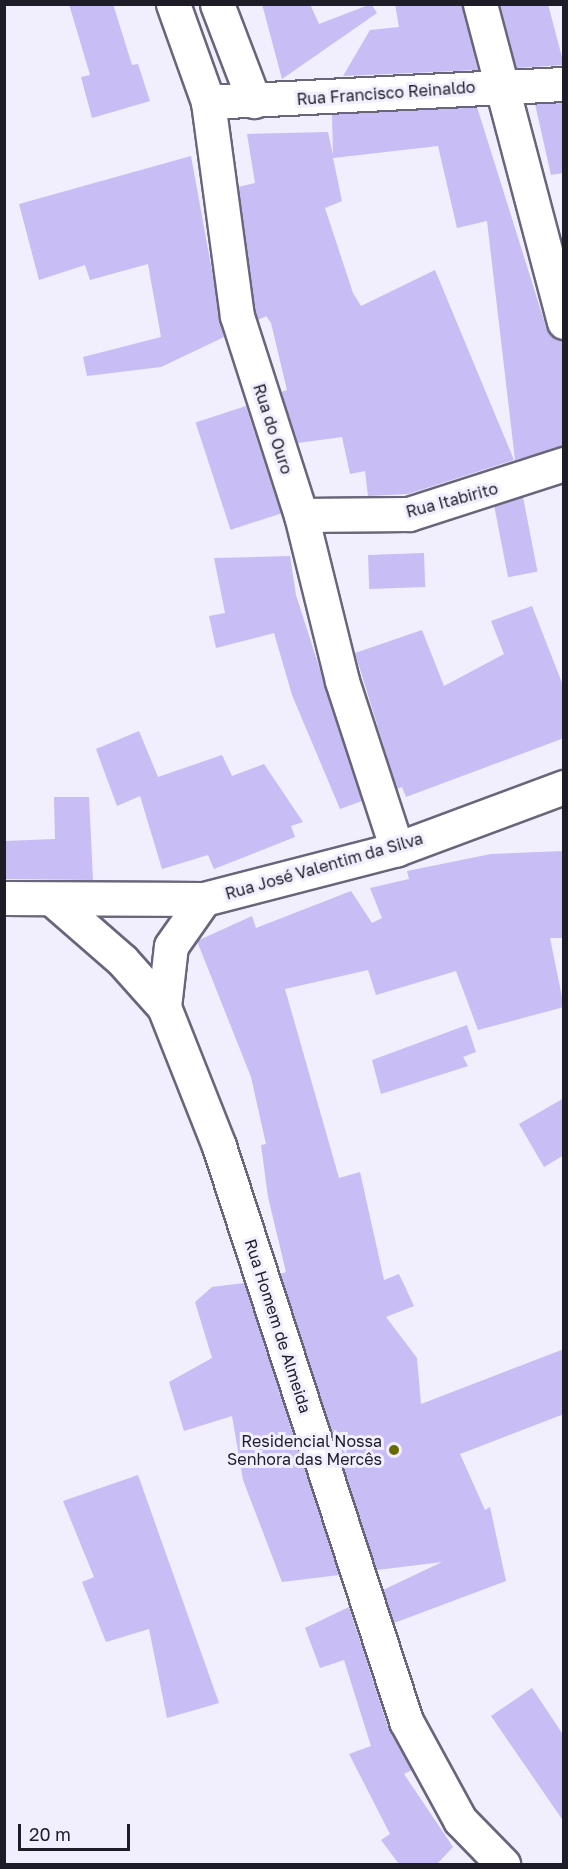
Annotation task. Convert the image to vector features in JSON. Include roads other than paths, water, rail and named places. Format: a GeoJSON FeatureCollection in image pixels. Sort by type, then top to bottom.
{"type":"FeatureCollection","features":[{"type":"Feature","properties":{"kind":"street","name":"Rua do Ouro"},"geometry":{"type":"LineString","coordinates":[[173,4],[208,102],[237,316],[301,515],[342,681],[397,849]]}},
{"type":"Feature","properties":{"kind":"street"},"geometry":{"type":"LineString","coordinates":[[217,4],[254,101]]}},
{"type":"Feature","properties":{"kind":"street"},"geometry":{"type":"LineString","coordinates":[[480,4],[564,322]]}},
{"type":"Feature","properties":{"kind":"street","name":"Rua Francisco Reinaldo"},"geometry":{"type":"LineString","coordinates":[[208,102],[501,85],[564,84]]}},
{"type":"Feature","properties":{"kind":"street","name":"Rua Itabirito"},"geometry":{"type":"LineString","coordinates":[[301,515],[409,514],[564,464]]}},
{"type":"Feature","properties":{"kind":"street","name":"Rua José Valentim da Silva"},"geometry":{"type":"LineString","coordinates":[[4,898],[204,899],[397,849],[564,787]]}},
{"type":"Feature","properties":{"kind":"street"},"geometry":{"type":"LineString","coordinates":[[52,899],[122,960],[165,1007]]}},
{"type":"Feature","properties":{"kind":"street"},"geometry":{"type":"LineString","coordinates":[[165,1007],[171,946],[204,899]]}},
{"type":"Feature","properties":{"kind":"street","name":"Rua Homem de Almeida"},"geometry":{"type":"LineString","coordinates":[[165,1007],[219,1146],[406,1721],[460,1820],[503,1864]]}},
{"type":"Feature","properties":{"kind":"place","name":"Residencial Nossa Senhora das Mercês"},"geometry":{"type":"Point","coordinates":[394,1450]}}]}
